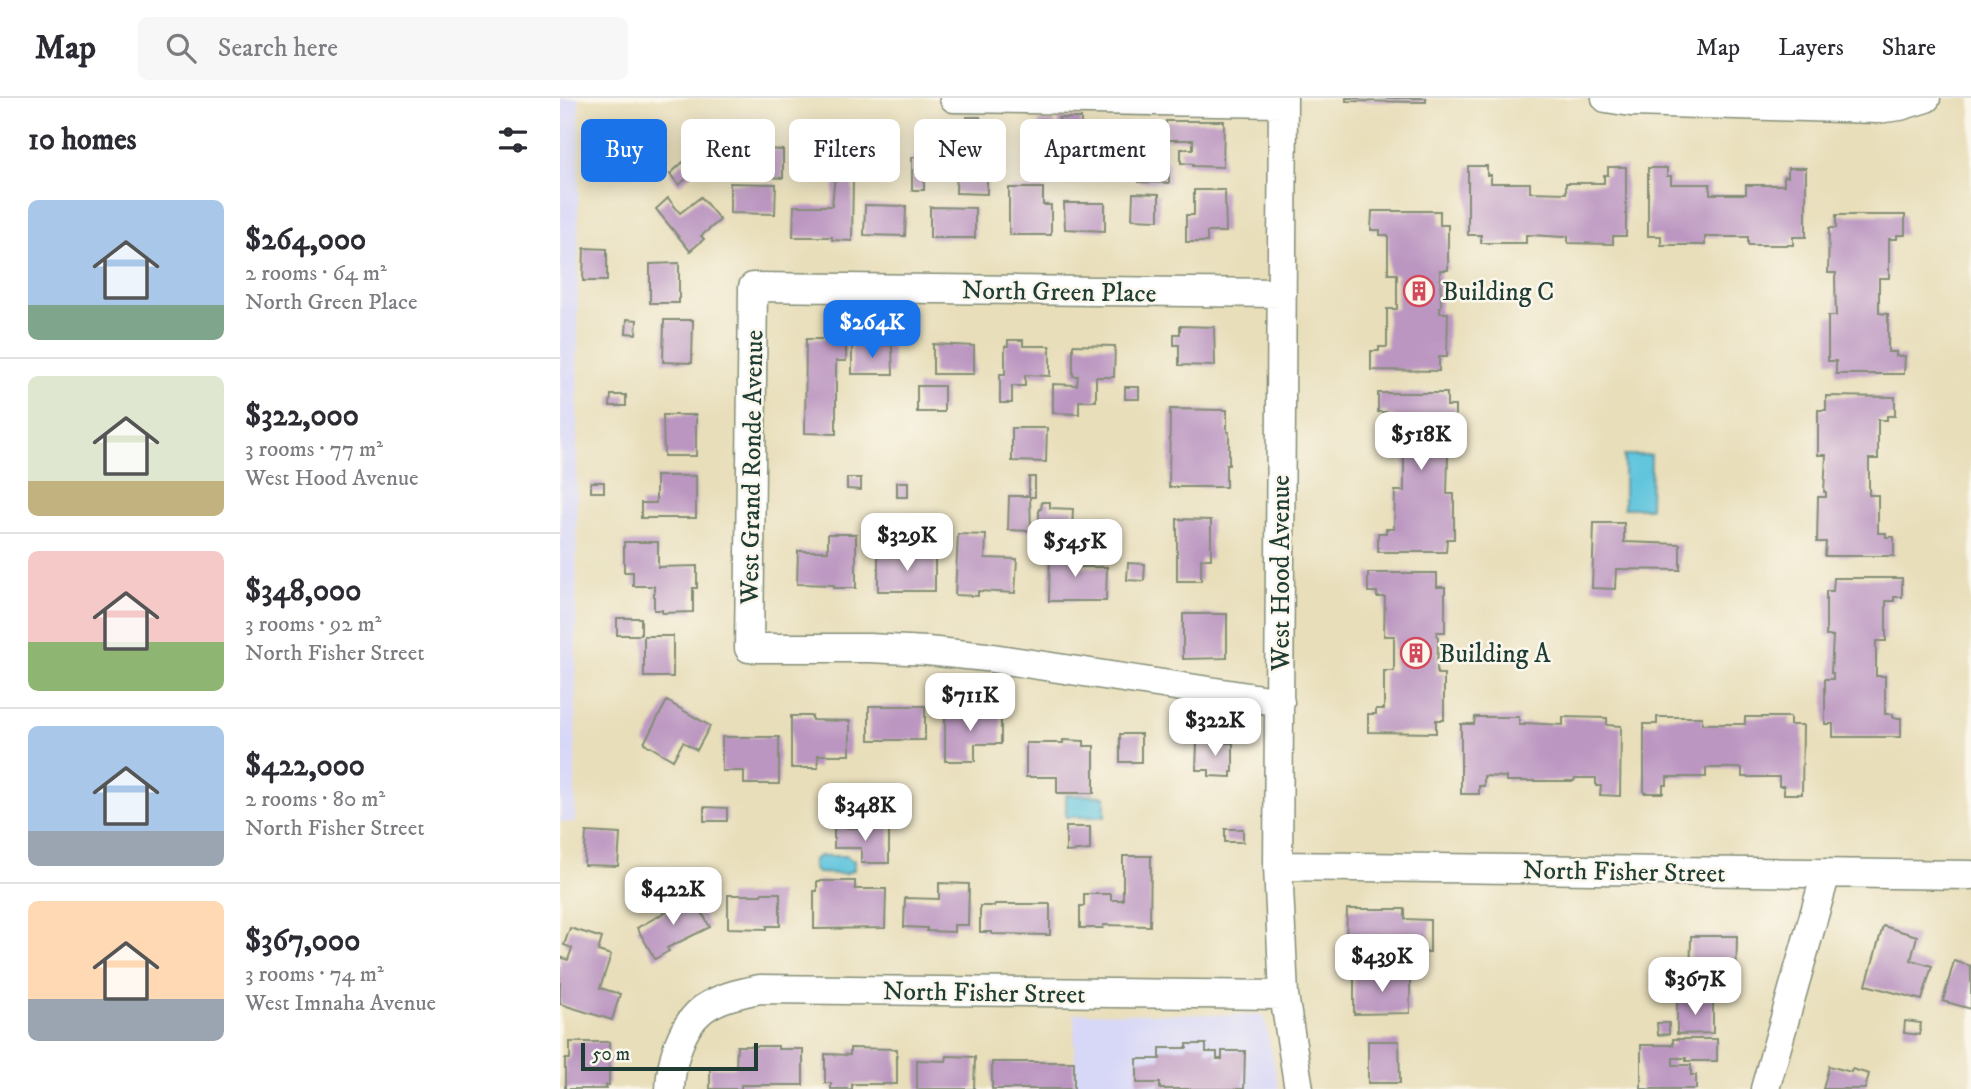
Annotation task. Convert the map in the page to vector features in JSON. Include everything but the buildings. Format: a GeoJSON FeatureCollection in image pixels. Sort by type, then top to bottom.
{"type":"FeatureCollection","features":[{"type":"Feature","properties":{"kind":"street"},"geometry":{"type":"LineString","coordinates":[[954,98],[1283,100]]}},
{"type":"Feature","properties":{"kind":"street"},"geometry":{"type":"LineString","coordinates":[[1606,98],[1631,102],[1877,109],[1900,106],[1921,98]]}},
{"type":"Feature","properties":{"kind":"street","name":"West Hood Avenue"},"geometry":{"type":"LineString","coordinates":[[1283,100],[1278,866],[1284,995],[1299,1089]]}},
{"type":"Feature","properties":{"kind":"street","name":"North Green Place"},"geometry":{"type":"LineString","coordinates":[[753,287],[1282,293]]}},
{"type":"Feature","properties":{"kind":"street","name":"West Grand Ronde Avenue"},"geometry":{"type":"LineString","coordinates":[[753,287],[749,648],[928,651],[986,657],[1279,702]]}},
{"type":"Feature","properties":{"kind":"street","name":"North Fisher Street"},"geometry":{"type":"LineString","coordinates":[[1278,866],[1971,875]]}},
{"type":"Feature","properties":{"kind":"street"},"geometry":{"type":"LineString","coordinates":[[1765,1089],[1826,873]]}},
{"type":"Feature","properties":{"kind":"street","name":"North Fisher Street"},"geometry":{"type":"LineString","coordinates":[[670,1089],[674,1058],[682,1036],[692,1021],[703,1010],[735,994],[760,989],[1284,995]]}},
{"type":"Feature","properties":{"kind":"shaded area"},"geometry":{"type":"Polygon","coordinates":[[[560,98],[579,98],[575,822],[560,822],[560,98]]]}},
{"type":"Feature","properties":{"kind":"shaded area"},"geometry":{"type":"Polygon","coordinates":[[[1074,1013],[1264,1015],[1279,1089],[1075,1089],[1074,1013]]]}},
{"type":"Feature","properties":{"kind":"water"},"geometry":{"type":"Polygon","coordinates":[[[1624,455],[1651,455],[1650,508],[1624,508],[1624,455]]]}},
{"type":"Feature","properties":{"kind":"water"},"geometry":{"type":"Polygon","coordinates":[[[1066,795],[1105,796],[1105,817],[1066,817],[1066,795]]]}},
{"type":"Feature","properties":{"kind":"water"},"geometry":{"type":"Polygon","coordinates":[[[820,856],[847,856],[854,860],[854,870],[844,874],[817,873],[813,863],[820,856]]]}},
{"type":"Feature","properties":{"kind":"place","name":"Building C"},"geometry":{"type":"Point","coordinates":[1419,291]}},
{"type":"Feature","properties":{"kind":"place","name":"Building A"},"geometry":{"type":"Point","coordinates":[1416,653]}}]}
